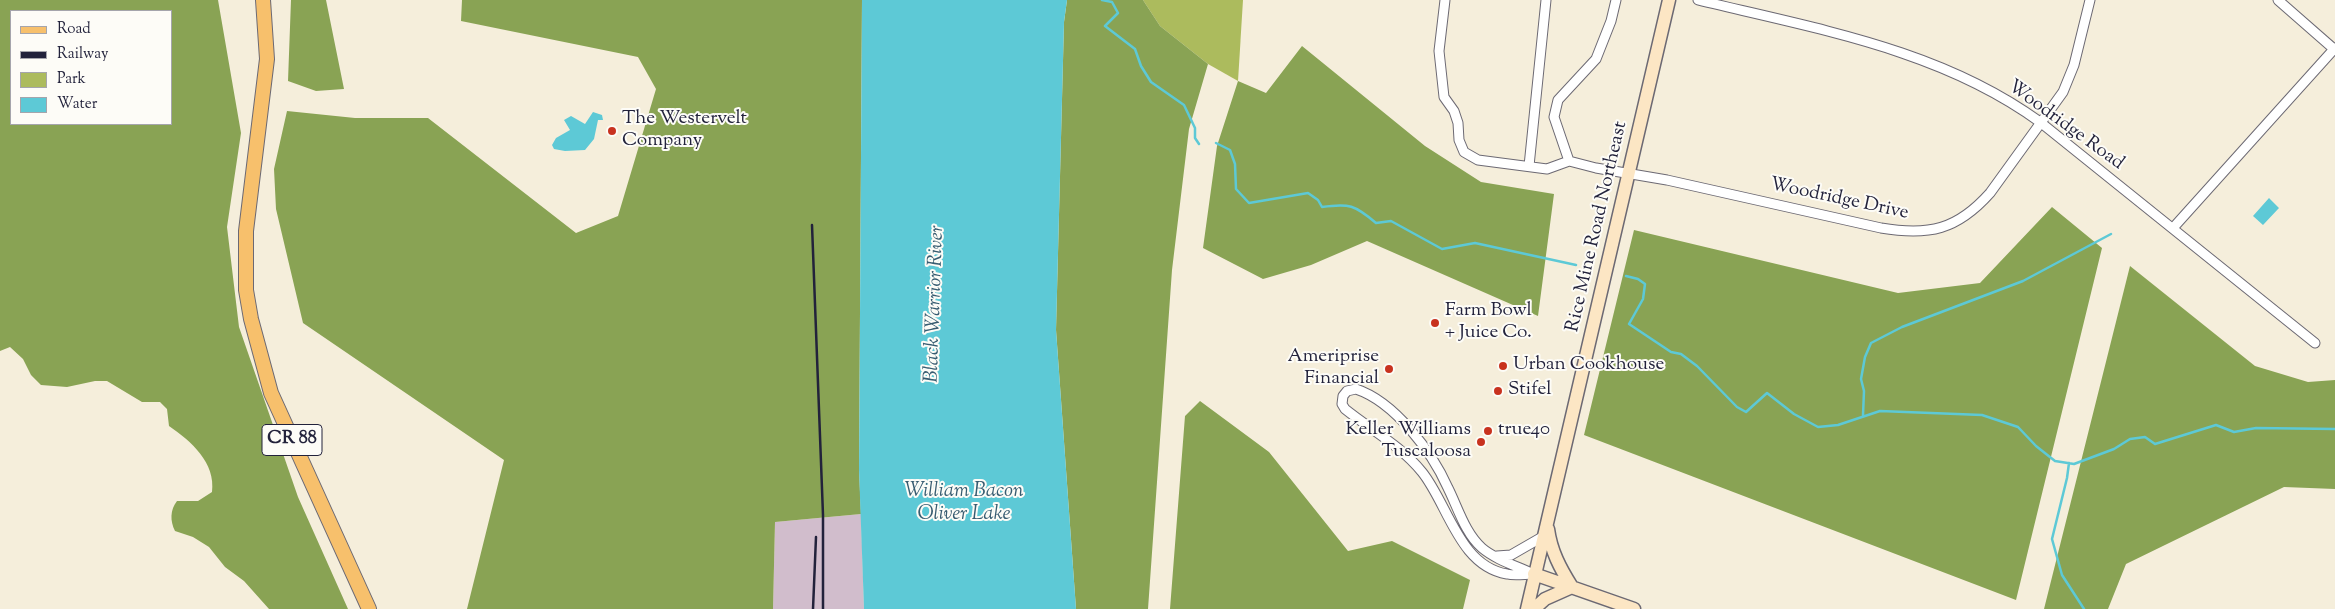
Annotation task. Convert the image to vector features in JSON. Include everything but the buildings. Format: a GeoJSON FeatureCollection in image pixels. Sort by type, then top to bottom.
{"type":"FeatureCollection","features":[{"type":"Feature","properties":{"kind":"main road","name":"CR 88"},"geometry":{"type":"LineString","coordinates":[[263,0],[267,30],[267,58],[246,230],[246,290],[251,319],[271,393],[369,609]]}},
{"type":"Feature","properties":{"kind":"main road","name":"Rice Mine Road Northeast"},"geometry":{"type":"LineString","coordinates":[[1527,609],[1669,0]]}},
{"type":"Feature","properties":{"kind":"main road"},"geometry":{"type":"LineString","coordinates":[[1545,530],[1553,551],[1572,587]]}},
{"type":"Feature","properties":{"kind":"main road"},"geometry":{"type":"LineString","coordinates":[[1534,574],[1634,609]]}},
{"type":"Feature","properties":{"kind":"main road"},"geometry":{"type":"LineString","coordinates":[[1534,609],[1545,598],[1572,587]]}},
{"type":"Feature","properties":{"kind":"street"},"geometry":{"type":"LineString","coordinates":[[1445,0],[1439,51],[1444,97],[1454,112],[1458,123],[1459,140],[1464,152],[1478,160],[1547,169],[1569,161],[1554,117],[1558,100],[1596,59],[1611,21],[1616,0]]}},
{"type":"Feature","properties":{"kind":"street"},"geometry":{"type":"LineString","coordinates":[[1529,166],[1546,0]]}},
{"type":"Feature","properties":{"kind":"street","name":"Woodridge Road"},"geometry":{"type":"LineString","coordinates":[[1698,0],[1876,44],[1914,56],[1986,89],[2040,122],[2316,343]]}},
{"type":"Feature","properties":{"kind":"street","name":"Woodridge Drive"},"geometry":{"type":"LineString","coordinates":[[1569,161],[1596,168],[1630,172],[1880,228],[1922,231],[1952,224],[1977,208],[1990,193],[2067,84],[2090,0]]}},
{"type":"Feature","properties":{"kind":"street"},"geometry":{"type":"LineString","coordinates":[[2173,228],[2335,48],[2278,0]]}},
{"type":"Feature","properties":{"kind":"street"},"geometry":{"type":"LineString","coordinates":[[1356,389],[1365,392],[1394,414],[1417,437],[1439,469],[1465,524],[1483,549],[1534,574],[1507,574],[1490,568],[1464,546],[1435,491],[1421,471],[1387,438],[1345,409],[1342,404],[1343,396],[1348,391],[1356,389]]}},
{"type":"Feature","properties":{"kind":"street"},"geometry":{"type":"LineString","coordinates":[[1494,556],[1512,555],[1545,530]]}},
{"type":"Feature","properties":{"kind":"shaded area"},"geometry":{"type":"Polygon","coordinates":[[[861,514],[864,609],[773,609],[775,522],[861,514]]]}},
{"type":"Feature","properties":{"kind":"green space"},"geometry":{"type":"Polygon","coordinates":[[[0,0],[218,0],[241,133],[227,227],[239,327],[298,497],[348,609],[269,609],[244,581],[225,567],[209,547],[193,537],[175,531],[172,516],[173,508],[177,501],[198,501],[212,492],[212,481],[206,462],[200,454],[186,439],[169,426],[167,409],[160,402],[142,402],[107,381],[95,381],[67,387],[41,385],[31,375],[23,359],[10,347],[0,351],[0,0]]]}},
{"type":"Feature","properties":{"kind":"green space"},"geometry":{"type":"Polygon","coordinates":[[[291,0],[326,0],[344,89],[316,91],[288,81],[291,0]]]}},
{"type":"Feature","properties":{"kind":"green space"},"geometry":{"type":"Polygon","coordinates":[[[462,0],[862,0],[859,470],[861,514],[775,522],[773,609],[467,609],[504,460],[303,323],[276,209],[274,169],[287,111],[355,118],[428,118],[576,233],[618,216],[656,89],[638,57],[461,21],[462,0]]]}},
{"type":"Feature","properties":{"kind":"green space"},"geometry":{"type":"Polygon","coordinates":[[[1067,0],[1143,0],[1160,26],[1208,64],[1189,129],[1172,270],[1148,609],[1076,609],[1056,330],[1064,22],[1067,0]]]}},
{"type":"Feature","properties":{"kind":"green space"},"geometry":{"type":"Polygon","coordinates":[[[1143,0],[1243,0],[1238,81],[1208,64],[1160,26],[1143,0]]]}},
{"type":"Feature","properties":{"kind":"green space"},"geometry":{"type":"Polygon","coordinates":[[[1302,46],[1425,146],[1481,182],[1554,194],[1538,316],[1367,241],[1311,265],[1263,279],[1203,248],[1217,146],[1238,81],[1266,93],[1302,46]]]}},
{"type":"Feature","properties":{"kind":"green space"},"geometry":{"type":"Polygon","coordinates":[[[2052,207],[2102,248],[2016,600],[1584,435],[1634,230],[1898,293],[1980,283],[2052,207]]]}},
{"type":"Feature","properties":{"kind":"green space"},"geometry":{"type":"Polygon","coordinates":[[[2130,266],[2255,366],[2308,382],[2335,380],[2335,489],[2284,487],[2126,564],[2108,609],[2044,609],[2130,266]]]}},
{"type":"Feature","properties":{"kind":"green space"},"geometry":{"type":"Polygon","coordinates":[[[1200,401],[1269,452],[1348,551],[1392,541],[1470,580],[1463,609],[1170,609],[1185,416],[1200,401]]]}},
{"type":"Feature","properties":{"kind":"water","name":"William Bacon Oliver Lake"},"geometry":{"type":"Polygon","coordinates":[[[862,0],[1067,0],[1064,22],[1056,330],[1076,609],[864,609],[859,470],[862,0]]]}},
{"type":"Feature","properties":{"kind":"water"},"geometry":{"type":"Polygon","coordinates":[[[593,112],[602,115],[603,120],[598,120],[594,139],[585,150],[565,151],[554,149],[552,145],[556,138],[570,130],[564,120],[571,116],[585,124],[593,112]]]}},
{"type":"Feature","properties":{"kind":"water"},"geometry":{"type":"Polygon","coordinates":[[[2269,198],[2279,208],[2263,225],[2253,216],[2269,198]]]}},
{"type":"Feature","properties":{"kind":"waterway"},"geometry":{"type":"LineString","coordinates":[[1102,0],[1112,2],[1118,13],[1105,26],[1135,49],[1141,66],[1151,82],[1184,105],[1195,128],[1195,138],[1199,144]]}},
{"type":"Feature","properties":{"kind":"waterway"},"geometry":{"type":"LineString","coordinates":[[1216,143],[1230,150],[1235,164],[1236,189],[1249,203],[1308,193],[1318,200],[1322,207],[1339,205],[1357,209],[1376,223],[1391,221],[1442,249],[1475,243],[1576,265]]}},
{"type":"Feature","properties":{"kind":"waterway"},"geometry":{"type":"LineString","coordinates":[[1863,415],[1864,391],[1861,379],[1865,357],[1871,343],[1902,327],[2023,281],[2111,234]]}},
{"type":"Feature","properties":{"kind":"waterway"},"geometry":{"type":"LineString","coordinates":[[1626,276],[1638,279],[1645,284],[1643,299],[1629,324],[1671,352],[1681,354],[1697,366],[1737,407],[1746,412],[1767,393],[1794,414],[1818,427],[1838,425],[1880,411],[1982,415],[2018,427],[2036,446],[2055,461],[2074,464],[2114,449],[2130,439],[2145,437],[2155,444],[2216,425],[2234,432],[2256,428],[2335,429]]}},
{"type":"Feature","properties":{"kind":"waterway"},"geometry":{"type":"LineString","coordinates":[[2069,463],[2052,539],[2062,575],[2084,609]]}},
{"type":"Feature","properties":{"kind":"railway"},"geometry":{"type":"LineString","coordinates":[[812,225],[823,515],[823,609]]}},
{"type":"Feature","properties":{"kind":"railway"},"geometry":{"type":"LineString","coordinates":[[813,609],[816,537]]}},
{"type":"Feature","properties":{"kind":"place","name":"The Westervelt Company"},"geometry":{"type":"Point","coordinates":[612,131]}},
{"type":"Feature","properties":{"kind":"place","name":"Farm Bowl + Juice Co."},"geometry":{"type":"Point","coordinates":[1435,323]}},
{"type":"Feature","properties":{"kind":"place","name":"Urban Cookhouse"},"geometry":{"type":"Point","coordinates":[1503,366]}},
{"type":"Feature","properties":{"kind":"place","name":"Ameriprise Financial"},"geometry":{"type":"Point","coordinates":[1389,369]}},
{"type":"Feature","properties":{"kind":"place","name":"Stifel"},"geometry":{"type":"Point","coordinates":[1498,391]}},
{"type":"Feature","properties":{"kind":"place","name":"true40"},"geometry":{"type":"Point","coordinates":[1488,431]}},
{"type":"Feature","properties":{"kind":"place","name":"Keller Williams Tuscaloosa"},"geometry":{"type":"Point","coordinates":[1481,442]}},
{"type":"Feature","properties":{"kind":"water label","name":"Black Warrior River"},"geometry":{"type":"Point","coordinates":[936,304]}}]}
